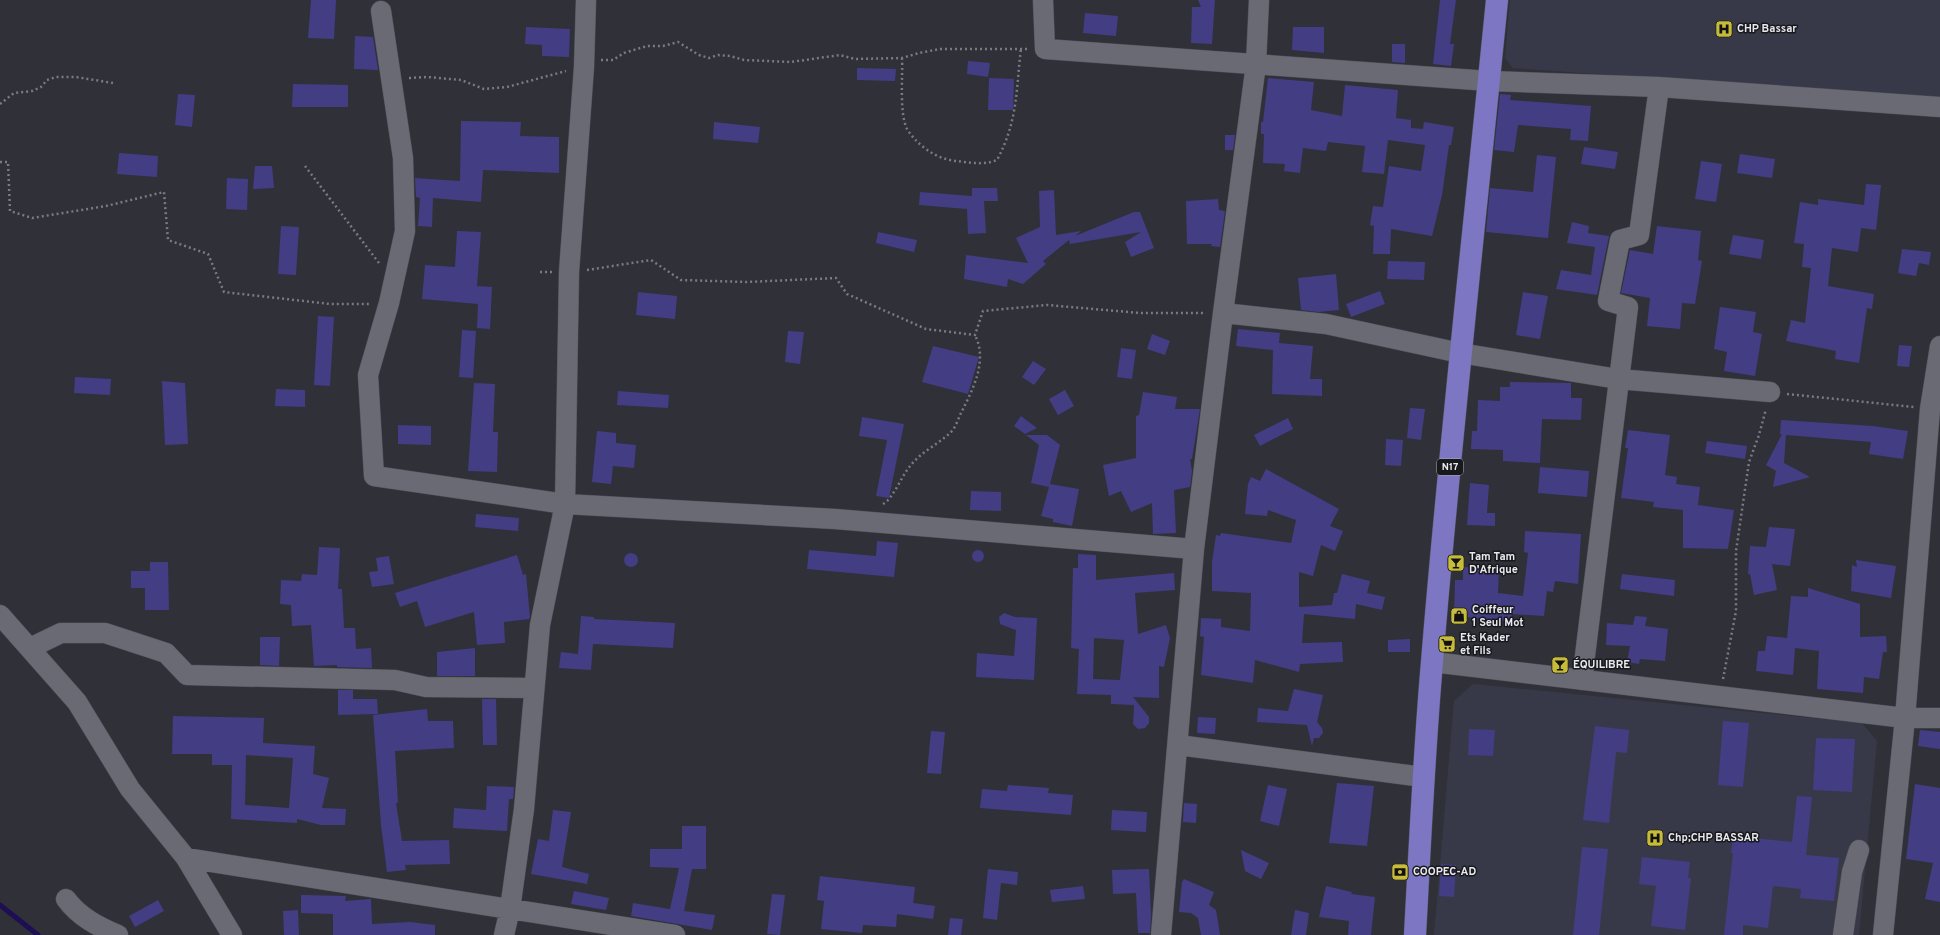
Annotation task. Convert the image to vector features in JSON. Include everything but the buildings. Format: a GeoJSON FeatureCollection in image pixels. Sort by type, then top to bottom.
{"type":"FeatureCollection","features":[{"type":"Feature","properties":{"kind":"main road","name":"N17"},"geometry":{"type":"LineString","coordinates":[[1415,935],[1423,777],[1432,662],[1460,352],[1497,0]]}},
{"type":"Feature","properties":{"kind":"street"},"geometry":{"type":"LineString","coordinates":[[504,935],[510,909],[524,809],[540,626],[564,504],[569,272],[584,67],[586,0]]}},
{"type":"Feature","properties":{"kind":"street"},"geometry":{"type":"LineString","coordinates":[[1043,0],[1045,49],[1488,81],[1660,87],[1940,107]]}},
{"type":"Feature","properties":{"kind":"street"},"geometry":{"type":"LineString","coordinates":[[1161,935],[1194,549],[1256,64],[1259,0]]}},
{"type":"Feature","properties":{"kind":"street"},"geometry":{"type":"LineString","coordinates":[[381,11],[403,158],[405,231],[389,303],[368,375],[374,476],[564,504],[835,519],[1194,549]]}},
{"type":"Feature","properties":{"kind":"street"},"geometry":{"type":"LineString","coordinates":[[1582,680],[1628,307],[1608,301],[1620,240],[1639,235],[1660,87]]}},
{"type":"Feature","properties":{"kind":"street"},"geometry":{"type":"LineString","coordinates":[[1223,313],[1326,324],[1460,352],[1618,379],[1770,392]]}},
{"type":"Feature","properties":{"kind":"street"},"geometry":{"type":"LineString","coordinates":[[1883,935],[1905,718],[1930,409],[1940,346]]}},
{"type":"Feature","properties":{"kind":"street"},"geometry":{"type":"LineString","coordinates":[[0,615],[77,702],[130,789],[186,858],[232,935]]}},
{"type":"Feature","properties":{"kind":"street"},"geometry":{"type":"LineString","coordinates":[[30,648],[61,633],[105,633],[166,653],[187,675],[395,680],[426,687],[534,688]]}},
{"type":"Feature","properties":{"kind":"street"},"geometry":{"type":"LineString","coordinates":[[1432,662],[1905,718],[1940,718]]}},
{"type":"Feature","properties":{"kind":"street"},"geometry":{"type":"LineString","coordinates":[[1178,745],[1423,777]]}},
{"type":"Feature","properties":{"kind":"street"},"geometry":{"type":"LineString","coordinates":[[1843,935],[1852,872],[1858,850]]}},
{"type":"Feature","properties":{"kind":"street"},"geometry":{"type":"LineString","coordinates":[[186,858],[675,935]]}},
{"type":"Feature","properties":{"kind":"street"},"geometry":{"type":"LineString","coordinates":[[66,900],[74,909],[84,916],[118,935]]}},
{"type":"Feature","properties":{"kind":"path"},"geometry":{"type":"LineString","coordinates":[[392,85],[406,79],[427,77],[461,80],[484,89],[507,87],[584,67],[594,61],[613,60],[624,53],[647,46],[663,46],[678,42],[699,55],[709,58],[718,55],[730,56],[744,60],[791,62],[840,55],[855,59],[902,58],[940,49],[1045,49]]}},
{"type":"Feature","properties":{"kind":"path"},"geometry":{"type":"LineString","coordinates":[[902,58],[904,114],[907,128],[916,141],[929,151],[942,158],[983,163],[997,160],[1005,142],[1016,106],[1021,48]]}},
{"type":"Feature","properties":{"kind":"path"},"geometry":{"type":"LineString","coordinates":[[0,104],[14,93],[32,91],[56,77],[76,77],[113,82]]}},
{"type":"Feature","properties":{"kind":"path"},"geometry":{"type":"LineString","coordinates":[[0,162],[8,162],[10,211],[32,218],[106,206],[164,192],[168,240],[208,254],[224,292],[330,304],[389,303]]}},
{"type":"Feature","properties":{"kind":"path"},"geometry":{"type":"LineString","coordinates":[[304,166],[394,283]]}},
{"type":"Feature","properties":{"kind":"path"},"geometry":{"type":"LineString","coordinates":[[540,272],[569,272],[651,260],[681,280],[747,282],[836,278],[847,294],[926,329],[975,335]]}},
{"type":"Feature","properties":{"kind":"path"},"geometry":{"type":"LineString","coordinates":[[877,507],[891,499],[900,478],[913,462],[953,431],[972,394],[977,374],[981,350],[975,335],[983,311],[1009,307],[1047,305],[1140,313],[1223,313]]}},
{"type":"Feature","properties":{"kind":"path"},"geometry":{"type":"LineString","coordinates":[[1719,696],[1736,610],[1736,551],[1749,462],[1759,435],[1770,392],[1930,409]]}},
{"type":"Feature","properties":{"kind":"shaded area","name":"CHP Bassar"},"geometry":{"type":"Polygon","coordinates":[[[1510,0],[1940,0],[1940,99],[1513,68],[1505,58],[1510,0]]]}},
{"type":"Feature","properties":{"kind":"shaded area","name":"Chp;CHP BASSAR"},"geometry":{"type":"Polygon","coordinates":[[[1473,684],[1862,723],[1877,741],[1859,935],[1434,935],[1454,701],[1473,684]]]}},
{"type":"Feature","properties":{"kind":"waterway"},"geometry":{"type":"LineString","coordinates":[[0,905],[38,935]]}},
{"type":"Feature","properties":{"kind":"place","name":"CHP Bassar"},"geometry":{"type":"Point","coordinates":[1724,29]}},
{"type":"Feature","properties":{"kind":"place","name":"Tam Tam D'Afrique"},"geometry":{"type":"Point","coordinates":[1456,563]}},
{"type":"Feature","properties":{"kind":"place","name":"Coiffeur 1 Seul Mot"},"geometry":{"type":"Point","coordinates":[1459,616]}},
{"type":"Feature","properties":{"kind":"place","name":"Ets Kader et Fils"},"geometry":{"type":"Point","coordinates":[1447,644]}},
{"type":"Feature","properties":{"kind":"place","name":"ÉQUILIBRE"},"geometry":{"type":"Point","coordinates":[1560,665]}},
{"type":"Feature","properties":{"kind":"place","name":"Chp;CHP BASSAR"},"geometry":{"type":"Point","coordinates":[1655,838]}},
{"type":"Feature","properties":{"kind":"place","name":"COOPEC-AD"},"geometry":{"type":"Point","coordinates":[1400,872]}}]}
